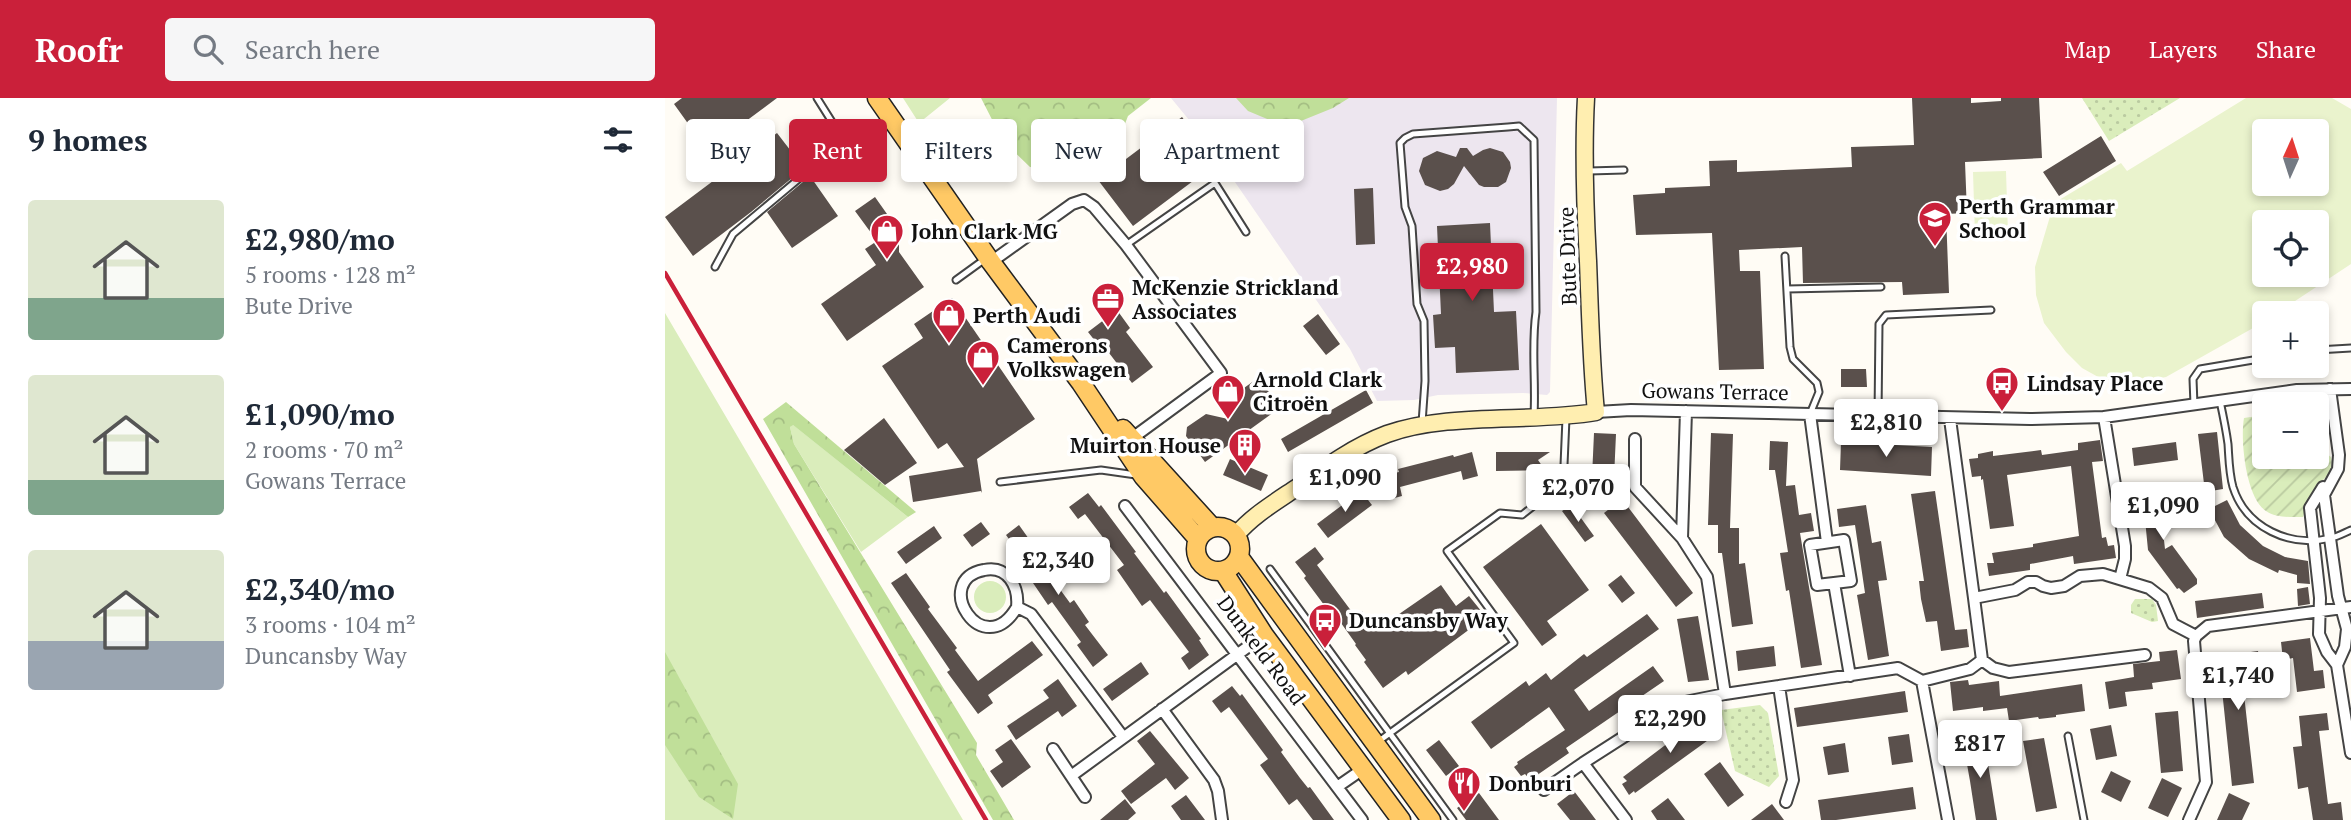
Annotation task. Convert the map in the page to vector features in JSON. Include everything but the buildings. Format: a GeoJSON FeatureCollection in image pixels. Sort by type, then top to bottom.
{"type":"FeatureCollection","features":[{"type":"Feature","properties":{"kind":"main road"},"geometry":{"type":"LineString","coordinates":[[877,98],[1143,476],[1198,539]]}},
{"type":"Feature","properties":{"kind":"main road"},"geometry":{"type":"LineString","coordinates":[[1080,383],[1212,527]]}},
{"type":"Feature","properties":{"kind":"main road"},"geometry":{"type":"LineString","coordinates":[[1212,527],[1227,528],[1240,544],[1239,557],[1235,563],[1223,570],[1209,569],[1198,560],[1196,553],[1198,539],[1206,529],[1212,527]]}},
{"type":"Feature","properties":{"kind":"main road","name":"Dunkeld Road"},"geometry":{"type":"LineString","coordinates":[[1239,557],[1383,744],[1431,820]]}},
{"type":"Feature","properties":{"kind":"main road","name":"Dunkeld Road"},"geometry":{"type":"LineString","coordinates":[[1223,570],[1264,635],[1401,820]]}},
{"type":"Feature","properties":{"kind":"street","name":"Bute Drive"},"geometry":{"type":"LineString","coordinates":[[1586,98],[1585,171],[1592,374],[1596,412]]}},
{"type":"Feature","properties":{"kind":"street"},"geometry":{"type":"LineString","coordinates":[[989,260],[1072,204],[1084,200],[1094,207],[1126,245],[1221,373],[1131,439]]}},
{"type":"Feature","properties":{"kind":"street"},"geometry":{"type":"LineString","coordinates":[[2330,389],[2339,456],[2338,469],[2324,495],[2346,607],[2347,629],[2345,646],[2337,665]]}},
{"type":"Feature","properties":{"kind":"street","name":"Gowans Terrace"},"geometry":{"type":"LineString","coordinates":[[1236,536],[1244,525],[1336,459],[1389,433],[1451,422],[1631,410],[1949,419],[2104,417],[2297,390],[2351,389]]}},
{"type":"Feature","properties":{"kind":"street"},"geometry":{"type":"LineString","coordinates":[[1682,538],[1686,411]]}},
{"type":"Feature","properties":{"kind":"street"},"geometry":{"type":"LineString","coordinates":[[1810,414],[1827,542]]}},
{"type":"Feature","properties":{"kind":"street"},"geometry":{"type":"LineString","coordinates":[[2104,417],[2125,546],[2120,579]]}},
{"type":"Feature","properties":{"kind":"street"},"geometry":{"type":"LineString","coordinates":[[1949,419],[1982,660],[1993,668],[2009,672],[2145,655]]}},
{"type":"Feature","properties":{"kind":"street"},"geometry":{"type":"LineString","coordinates":[[1635,439],[1635,488],[1682,538],[1707,577],[1725,694]]}},
{"type":"Feature","properties":{"kind":"street"},"geometry":{"type":"LineString","coordinates":[[2333,477],[2318,491],[2310,508],[2320,611],[2319,634],[2327,652],[2337,665],[2351,753]]}},
{"type":"Feature","properties":{"kind":"street","name":"Dunkeld Road"},"geometry":{"type":"LineString","coordinates":[[1125,506],[1362,820]]}},
{"type":"Feature","properties":{"kind":"street"},"geometry":{"type":"LineString","coordinates":[[1844,540],[1850,580],[1834,583],[1817,585],[1810,545],[1844,540]]}},
{"type":"Feature","properties":{"kind":"street"},"geometry":{"type":"LineString","coordinates":[[999,571],[1007,575],[1016,588],[1017,607],[1009,618],[995,626],[977,624],[963,611],[962,588],[976,573],[999,571]]}},
{"type":"Feature","properties":{"kind":"street"},"geometry":{"type":"LineString","coordinates":[[1974,598],[2015,590],[2028,582],[2051,587],[2064,586],[2080,576],[2092,574],[2149,588],[2162,598],[2172,624],[2196,636]]}},
{"type":"Feature","properties":{"kind":"street"},"geometry":{"type":"LineString","coordinates":[[1834,583],[1850,676]]}},
{"type":"Feature","properties":{"kind":"street"},"geometry":{"type":"LineString","coordinates":[[1017,607],[1031,614],[1123,737]]}},
{"type":"Feature","properties":{"kind":"street"},"geometry":{"type":"LineString","coordinates":[[2189,820],[2206,782],[2194,641],[2196,636],[2208,626],[2346,607]]}},
{"type":"Feature","properties":{"kind":"street"},"geometry":{"type":"LineString","coordinates":[[1071,776],[1264,635]]}},
{"type":"Feature","properties":{"kind":"street"},"geometry":{"type":"LineString","coordinates":[[1544,790],[1675,704],[1898,668],[1922,681],[1970,669],[1982,660]]}},
{"type":"Feature","properties":{"kind":"street"},"geometry":{"type":"LineString","coordinates":[[1922,681],[1948,820]]}},
{"type":"Feature","properties":{"kind":"street"},"geometry":{"type":"LineString","coordinates":[[1779,686],[1793,780],[1786,802]]}},
{"type":"Feature","properties":{"kind":"street"},"geometry":{"type":"LineString","coordinates":[[1162,709],[1214,780],[1222,820]]}},
{"type":"Feature","properties":{"kind":"street"},"geometry":{"type":"LineString","coordinates":[[1053,749],[1085,797]]}},
{"type":"Feature","properties":{"kind":"street"},"geometry":{"type":"LineString","coordinates":[[1583,763],[1626,820]]}},
{"type":"Feature","properties":{"kind":"street"},"geometry":{"type":"LineString","coordinates":[[1337,787],[1363,769]]}},
{"type":"Feature","properties":{"kind":"lane"},"geometry":{"type":"LineString","coordinates":[[715,267],[733,234],[844,141],[817,98]]}},
{"type":"Feature","properties":{"kind":"lane"},"geometry":{"type":"LineString","coordinates":[[1422,426],[1426,381],[1424,321],[1417,304],[1412,226],[1405,207],[1400,143],[1413,134],[1519,126],[1534,140],[1534,417]]}},
{"type":"Feature","properties":{"kind":"lane"},"geometry":{"type":"LineString","coordinates":[[1585,171],[1624,170]]}},
{"type":"Feature","properties":{"kind":"lane"},"geometry":{"type":"LineString","coordinates":[[1126,245],[1215,183],[1246,232]]}},
{"type":"Feature","properties":{"kind":"lane"},"geometry":{"type":"LineString","coordinates":[[1785,256],[1793,359],[1817,383],[1819,392],[1810,414]]}},
{"type":"Feature","properties":{"kind":"lane"},"geometry":{"type":"LineString","coordinates":[[956,280],[989,260]]}},
{"type":"Feature","properties":{"kind":"lane"},"geometry":{"type":"LineString","coordinates":[[1787,289],[1881,287]]}},
{"type":"Feature","properties":{"kind":"lane"},"geometry":{"type":"LineString","coordinates":[[1878,416],[1879,324],[1886,315],[1991,310]]}},
{"type":"Feature","properties":{"kind":"lane"},"geometry":{"type":"LineString","coordinates":[[2329,349],[2351,348]]}},
{"type":"Feature","properties":{"kind":"lane"},"geometry":{"type":"LineString","coordinates":[[2195,405],[2193,379],[2200,369],[2252,360]]}},
{"type":"Feature","properties":{"kind":"lane"},"geometry":{"type":"LineString","coordinates":[[2220,401],[2234,491],[2257,524],[2285,538],[2313,540],[2331,538],[2351,530]]}},
{"type":"Feature","properties":{"kind":"lane"},"geometry":{"type":"LineString","coordinates":[[1363,769],[1383,744],[1514,643],[1447,551],[1500,513],[1522,515],[1555,489],[1564,465],[1566,416]]}},
{"type":"Feature","properties":{"kind":"lane"},"geometry":{"type":"LineString","coordinates":[[1000,482],[1101,470],[1143,476]]}},
{"type":"Feature","properties":{"kind":"lane"},"geometry":{"type":"LineString","coordinates":[[1270,569],[1383,744],[1453,820]]}},
{"type":"Feature","properties":{"kind":"lane"},"geometry":{"type":"LineString","coordinates":[[2068,736],[2084,820]]}},
{"type":"Feature","properties":{"kind":"shaded area"},"geometry":{"type":"Polygon","coordinates":[[[1171,98],[1557,98],[1550,392],[1547,395],[1438,395],[1414,400],[1377,401],[1350,349],[1235,182],[1304,182],[1304,119],[1188,119],[1171,98]]]}},
{"type":"Feature","properties":{"kind":"green space"},"geometry":{"type":"Polygon","coordinates":[[[903,98],[950,98],[924,119],[916,119],[903,98]]]}},
{"type":"Feature","properties":{"kind":"green space"},"geometry":{"type":"Polygon","coordinates":[[[981,98],[1151,98],[1128,116],[1126,121],[1126,119],[1031,119],[1031,167],[1017,154],[1017,119],[992,119],[981,98]]]}},
{"type":"Feature","properties":{"kind":"green space"},"geometry":{"type":"Polygon","coordinates":[[[1236,98],[1349,98],[1304,120],[1267,119],[1248,111],[1236,98]]]}},
{"type":"Feature","properties":{"kind":"green space"},"geometry":{"type":"Polygon","coordinates":[[[2082,98],[2180,98],[2109,141],[2082,98]]]}},
{"type":"Feature","properties":{"kind":"green space"},"geometry":{"type":"Polygon","coordinates":[[[2246,98],[2332,98],[2351,109],[2351,264],[2329,279],[2329,210],[2252,210],[2252,287],[2316,287],[2295,301],[2252,301],[2252,329],[2166,377],[2121,382],[2100,378],[2082,368],[2044,323],[2036,295],[2035,267],[2054,203],[2121,163],[2127,171],[2246,98]]]}},
{"type":"Feature","properties":{"kind":"green space"},"geometry":{"type":"Polygon","coordinates":[[[2006,171],[2008,234],[1975,235],[1973,172],[2006,171]]]}},
{"type":"Feature","properties":{"kind":"green space"},"geometry":{"type":"Polygon","coordinates":[[[665,313],[963,820],[665,820],[665,313]]]}},
{"type":"Feature","properties":{"kind":"green space"},"geometry":{"type":"Polygon","coordinates":[[[786,402],[916,512],[908,517],[793,425],[790,427],[794,444],[977,743],[976,755],[1014,820],[993,820],[763,419],[786,402]]]}},
{"type":"Feature","properties":{"kind":"green space"},"geometry":{"type":"Polygon","coordinates":[[[2252,417],[2252,469],[2329,469],[2329,456],[2331,457],[2330,472],[2312,493],[2303,517],[2274,515],[2259,504],[2246,468],[2244,418],[2252,417]]]}},
{"type":"Feature","properties":{"kind":"green space"},"geometry":{"type":"Polygon","coordinates":[[[792,424],[908,517],[861,552],[794,444],[790,427],[792,424]]]}},
{"type":"Feature","properties":{"kind":"green space"},"geometry":{"type":"Polygon","coordinates":[[[990,581],[1002,585],[1006,597],[1002,609],[990,613],[978,609],[974,597],[978,585],[990,581]]]}},
{"type":"Feature","properties":{"kind":"green space"},"geometry":{"type":"Polygon","coordinates":[[[2135,599],[2152,599],[2156,605],[2158,621],[2152,622],[2131,613],[2131,605],[2135,599]]]}},
{"type":"Feature","properties":{"kind":"green space"},"geometry":{"type":"Polygon","coordinates":[[[665,652],[738,784],[733,819],[699,797],[665,745],[665,652]]]}},
{"type":"Feature","properties":{"kind":"green space"},"geometry":{"type":"Polygon","coordinates":[[[1760,705],[1768,713],[1779,776],[1769,787],[1735,771],[1721,710],[1760,705]]]}},
{"type":"Feature","properties":{"kind":"railway"},"geometry":{"type":"LineString","coordinates":[[665,273],[986,820]]}},
{"type":"Feature","properties":{"kind":"place","name":"Perth Grammar School"},"geometry":{"type":"Point","coordinates":[1935,248]}},
{"type":"Feature","properties":{"kind":"place","name":"John Clark MG"},"geometry":{"type":"Point","coordinates":[887,261]}},
{"type":"Feature","properties":{"kind":"place","name":"McKenzie Strickland Associates"},"geometry":{"type":"Point","coordinates":[1108,329]}},
{"type":"Feature","properties":{"kind":"place","name":"Perth Audi"},"geometry":{"type":"Point","coordinates":[949,345]}},
{"type":"Feature","properties":{"kind":"place","name":"Camerons Volkswagen"},"geometry":{"type":"Point","coordinates":[983,387]}},
{"type":"Feature","properties":{"kind":"place","name":"Lindsay Place"},"geometry":{"type":"Point","coordinates":[2002,413]}},
{"type":"Feature","properties":{"kind":"place","name":"Arnold Clark Citroën"},"geometry":{"type":"Point","coordinates":[1228,421]}},
{"type":"Feature","properties":{"kind":"place","name":"Muirton House"},"geometry":{"type":"Point","coordinates":[1245,475]}},
{"type":"Feature","properties":{"kind":"place","name":"Duncansby Way"},"geometry":{"type":"Point","coordinates":[1325,650]}},
{"type":"Feature","properties":{"kind":"place","name":"Donburi"},"geometry":{"type":"Point","coordinates":[1464,813]}}]}
